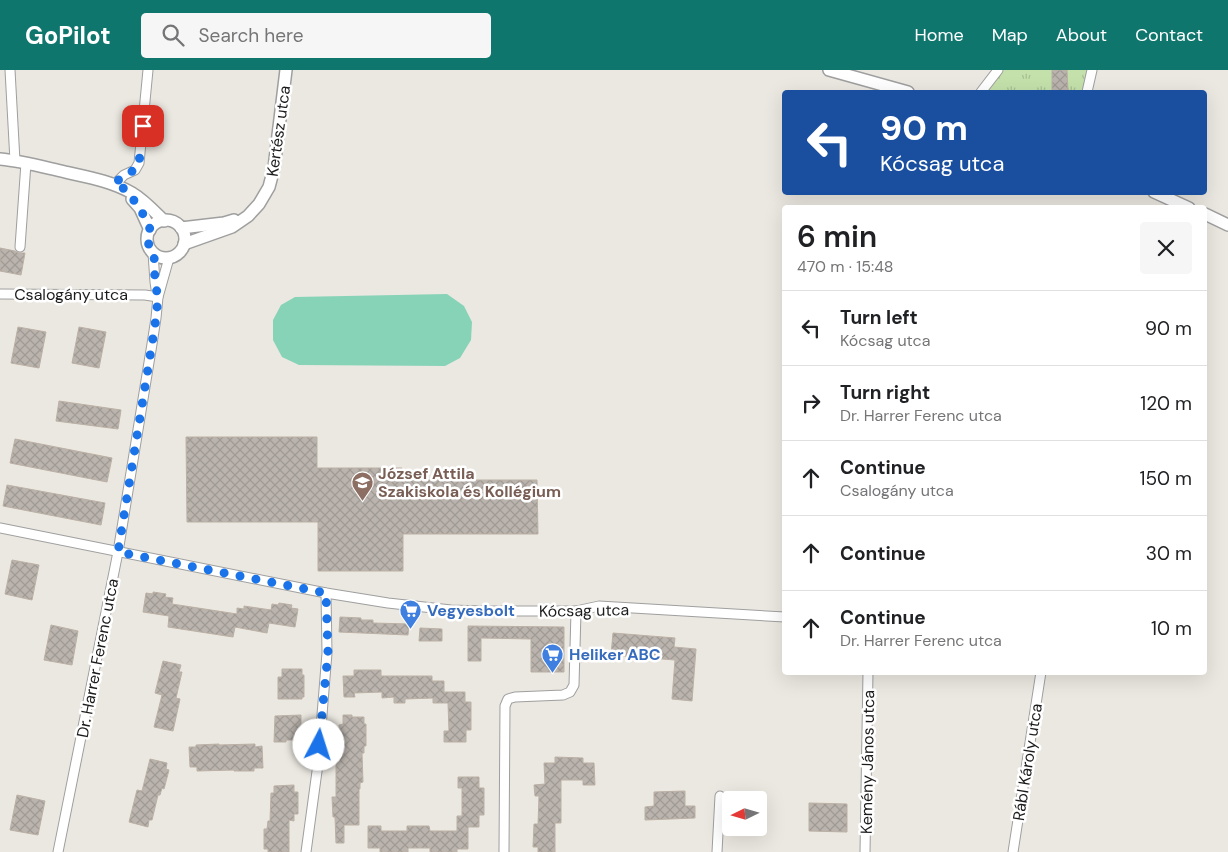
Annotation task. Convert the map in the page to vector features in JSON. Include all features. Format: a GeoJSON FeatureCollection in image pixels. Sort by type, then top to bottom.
{"type":"FeatureCollection","features":[{"type":"Feature","properties":{"kind":"street"},"geometry":{"type":"LineString","coordinates":[[10,70],[20,162],[20,247]]}},
{"type":"Feature","properties":{"kind":"street"},"geometry":{"type":"LineString","coordinates":[[114,184],[124,175],[135,170],[139,163],[148,70]]}},
{"type":"Feature","properties":{"kind":"street","name":"Kertész utca"},"geometry":{"type":"LineString","coordinates":[[184,244],[232,227],[248,216],[259,204],[270,187],[286,70]]}},
{"type":"Feature","properties":{"kind":"street"},"geometry":{"type":"LineString","coordinates":[[829,70],[901,90]]}},
{"type":"Feature","properties":{"kind":"street"},"geometry":{"type":"LineString","coordinates":[[983,90],[998,70]]}},
{"type":"Feature","properties":{"kind":"street"},"geometry":{"type":"LineString","coordinates":[[1087,90],[1092,70]]}},
{"type":"Feature","properties":{"kind":"street"},"geometry":{"type":"LineString","coordinates":[[0,159],[114,184],[142,200],[164,220]]}},
{"type":"Feature","properties":{"kind":"street"},"geometry":{"type":"LineString","coordinates":[[125,189],[140,208],[150,230]]}},
{"type":"Feature","properties":{"kind":"street"},"geometry":{"type":"LineString","coordinates":[[1161,195],[1182,205]]}},
{"type":"Feature","properties":{"kind":"street"},"geometry":{"type":"LineString","coordinates":[[1207,215],[1228,225]]}},
{"type":"Feature","properties":{"kind":"street"},"geometry":{"type":"LineString","coordinates":[[181,228],[224,222],[248,216]]}},
{"type":"Feature","properties":{"kind":"street"},"geometry":{"type":"LineString","coordinates":[[170,221],[176,223],[181,228],[185,238],[179,253],[169,258],[164,258],[154,253],[150,248],[148,236],[150,230],[158,222],[170,221]]}},
{"type":"Feature","properties":{"kind":"street"},"geometry":{"type":"LineString","coordinates":[[154,253],[155,282],[158,298]]}},
{"type":"Feature","properties":{"kind":"street","name":"Dr. Harrer Ferenc utca"},"geometry":{"type":"LineString","coordinates":[[58,852],[118,552],[158,298],[169,258]]}},
{"type":"Feature","properties":{"kind":"street","name":"Csalogány utca"},"geometry":{"type":"LineString","coordinates":[[0,294],[145,294],[158,298]]}},
{"type":"Feature","properties":{"kind":"street","name":"Kócsag utca"},"geometry":{"type":"LineString","coordinates":[[0,528],[326,593],[388,603],[451,610],[576,611],[600,606],[782,617]]}},
{"type":"Feature","properties":{"kind":"street"},"geometry":{"type":"LineString","coordinates":[[306,852],[318,764],[328,653],[326,593]]}},
{"type":"Feature","properties":{"kind":"street"},"geometry":{"type":"LineString","coordinates":[[504,852],[505,706],[508,699],[516,697],[563,695],[570,692],[574,685],[576,611]]}},
{"type":"Feature","properties":{"kind":"street","name":"Kemény János utca"},"geometry":{"type":"LineString","coordinates":[[865,852],[868,675]]}},
{"type":"Feature","properties":{"kind":"street","name":"Rábl Károly utca"},"geometry":{"type":"LineString","coordinates":[[1013,852],[1041,675]]}},
{"type":"Feature","properties":{"kind":"street"},"geometry":{"type":"LineString","coordinates":[[717,852],[720,796]]}},
{"type":"Feature","properties":{"kind":"green space"},"geometry":{"type":"Polygon","coordinates":[[[1001,70],[1090,70],[1085,90],[986,90],[1001,70]]]}},
{"type":"Feature","properties":{"kind":"green space"},"geometry":{"type":"Polygon","coordinates":[[[447,294],[464,306],[472,322],[471,340],[460,358],[445,366],[299,365],[282,357],[273,340],[273,320],[281,305],[295,297],[447,294]]]}},
{"type":"Feature","properties":{"kind":"building"},"geometry":{"type":"Polygon","coordinates":[[[1052,70],[1067,70],[1068,90],[1052,90],[1052,70]]]}},
{"type":"Feature","properties":{"kind":"building"},"geometry":{"type":"Polygon","coordinates":[[[0,248],[25,253],[21,275],[0,271],[0,248]]]}},
{"type":"Feature","properties":{"kind":"building"},"geometry":{"type":"Polygon","coordinates":[[[18,327],[46,332],[39,368],[11,363],[18,327]]]}},
{"type":"Feature","properties":{"kind":"building"},"geometry":{"type":"Polygon","coordinates":[[[79,327],[106,332],[99,368],[72,363],[79,327]]]}},
{"type":"Feature","properties":{"kind":"building"},"geometry":{"type":"Polygon","coordinates":[[[59,401],[121,410],[118,429],[56,421],[59,401]]]}},
{"type":"Feature","properties":{"kind":"building","name":"József Attila Szakiskola és Kollégium"},"geometry":{"type":"Polygon","coordinates":[[[186,437],[317,437],[317,468],[402,468],[402,480],[537,480],[538,534],[403,534],[403,571],[318,571],[318,522],[187,522],[186,437]]]}},
{"type":"Feature","properties":{"kind":"building"},"geometry":{"type":"Polygon","coordinates":[[[15,439],[112,458],[107,482],[10,463],[15,439]]]}},
{"type":"Feature","properties":{"kind":"building"},"geometry":{"type":"Polygon","coordinates":[[[7,485],[105,503],[101,525],[3,506],[7,485]]]}},
{"type":"Feature","properties":{"kind":"building"},"geometry":{"type":"Polygon","coordinates":[[[12,560],[39,565],[32,600],[5,594],[12,560]]]}},
{"type":"Feature","properties":{"kind":"building"},"geometry":{"type":"Polygon","coordinates":[[[153,592],[166,594],[165,597],[173,598],[172,604],[237,614],[237,608],[244,609],[244,606],[271,610],[272,604],[292,605],[291,608],[298,609],[295,627],[269,623],[267,633],[235,627],[233,637],[168,627],[169,616],[143,612],[146,593],[153,594],[153,592]]]}},
{"type":"Feature","properties":{"kind":"building"},"geometry":{"type":"Polygon","coordinates":[[[340,617],[373,620],[373,623],[409,624],[408,635],[339,632],[340,617]]]}},
{"type":"Feature","properties":{"kind":"building"},"geometry":{"type":"Polygon","coordinates":[[[51,625],[78,631],[72,665],[44,660],[51,625]]]}},
{"type":"Feature","properties":{"kind":"building"},"geometry":{"type":"Polygon","coordinates":[[[468,626],[564,627],[564,672],[531,672],[531,639],[481,638],[481,661],[468,661],[468,626]]]}},
{"type":"Feature","properties":{"kind":"building"},"geometry":{"type":"Polygon","coordinates":[[[420,628],[442,629],[442,641],[419,641],[420,628]]]}},
{"type":"Feature","properties":{"kind":"building"},"geometry":{"type":"Polygon","coordinates":[[[613,633],[675,638],[674,647],[696,649],[692,701],[672,699],[675,660],[611,655],[613,633]]]}},
{"type":"Feature","properties":{"kind":"building"},"geometry":{"type":"Polygon","coordinates":[[[163,661],[181,665],[179,672],[182,672],[176,698],[180,699],[173,731],[154,727],[162,695],[155,693],[163,661]]]}},
{"type":"Feature","properties":{"kind":"building"},"geometry":{"type":"Polygon","coordinates":[[[282,669],[302,669],[302,675],[304,675],[304,697],[302,699],[278,699],[278,677],[282,677],[282,669]]]}},
{"type":"Feature","properties":{"kind":"building"},"geometry":{"type":"Polygon","coordinates":[[[354,670],[381,670],[381,676],[432,676],[432,681],[444,681],[444,692],[465,692],[465,702],[471,702],[471,730],[466,730],[466,742],[444,742],[444,731],[449,731],[448,703],[433,703],[433,698],[405,699],[405,703],[394,703],[394,697],[382,698],[382,692],[354,693],[355,697],[344,697],[343,676],[354,676],[354,670]]]}},
{"type":"Feature","properties":{"kind":"building"},"geometry":{"type":"Polygon","coordinates":[[[301,715],[301,733],[298,733],[298,740],[274,742],[275,716],[301,715]]]}},
{"type":"Feature","properties":{"kind":"building"},"geometry":{"type":"Polygon","coordinates":[[[343,715],[364,717],[364,724],[366,724],[366,746],[364,746],[364,753],[362,753],[363,782],[360,783],[359,789],[359,825],[344,825],[344,843],[336,843],[332,797],[336,797],[339,725],[343,724],[343,715]]]}},
{"type":"Feature","properties":{"kind":"building"},"geometry":{"type":"Polygon","coordinates":[[[219,744],[255,744],[255,747],[262,746],[263,768],[254,768],[254,771],[197,771],[197,767],[190,767],[189,747],[219,744]]]}},
{"type":"Feature","properties":{"kind":"building"},"geometry":{"type":"Polygon","coordinates":[[[555,757],[583,758],[583,763],[594,763],[595,785],[583,785],[583,780],[561,780],[561,823],[555,823],[555,852],[538,852],[538,847],[533,847],[534,824],[538,824],[539,796],[535,796],[534,785],[545,784],[544,763],[555,763],[555,757]]]}},
{"type":"Feature","properties":{"kind":"building"},"geometry":{"type":"Polygon","coordinates":[[[150,759],[167,763],[166,769],[169,770],[164,789],[162,788],[160,795],[158,795],[152,820],[149,820],[148,827],[129,822],[137,790],[142,791],[150,759]]]}},
{"type":"Feature","properties":{"kind":"building"},"geometry":{"type":"Polygon","coordinates":[[[458,777],[479,777],[479,788],[484,788],[484,815],[479,815],[479,827],[468,827],[468,849],[457,849],[457,852],[430,852],[430,848],[408,848],[408,852],[380,852],[380,848],[368,848],[368,826],[381,826],[381,831],[407,831],[407,826],[429,826],[430,831],[457,831],[457,816],[462,816],[462,788],[458,788],[458,777]]]}},
{"type":"Feature","properties":{"kind":"building"},"geometry":{"type":"Polygon","coordinates":[[[294,785],[294,792],[298,792],[298,814],[294,814],[294,821],[289,820],[289,852],[268,852],[268,849],[264,849],[264,829],[267,829],[268,821],[270,821],[271,793],[274,793],[274,786],[294,785]]]}},
{"type":"Feature","properties":{"kind":"building"},"geometry":{"type":"Polygon","coordinates":[[[685,791],[685,806],[695,806],[695,818],[645,820],[645,807],[654,806],[654,792],[685,791]]]}},
{"type":"Feature","properties":{"kind":"building"},"geometry":{"type":"Polygon","coordinates":[[[17,795],[45,801],[38,835],[10,830],[17,795]]]}},
{"type":"Feature","properties":{"kind":"building"},"geometry":{"type":"Polygon","coordinates":[[[809,803],[847,804],[847,832],[809,831],[809,803]]]}},
{"type":"Feature","properties":{"kind":"place","name":"József Attila Szakiskola és Kollégium"},"geometry":{"type":"Point","coordinates":[362,501]}},
{"type":"Feature","properties":{"kind":"place","name":"Vegyesbolt"},"geometry":{"type":"Point","coordinates":[411,629]}},
{"type":"Feature","properties":{"kind":"place","name":"Heliker ABC"},"geometry":{"type":"Point","coordinates":[553,673]}},
{"type":"Feature","properties":{"kind":"route"},"geometry":{"type":"LineString","coordinates":[[143,126],[139,163],[135,170],[124,175],[114,184],[125,189],[140,208],[150,229],[148,242],[154,253],[155,282],[158,298],[118,552],[326,593],[328,653],[319,745]]}}]}
